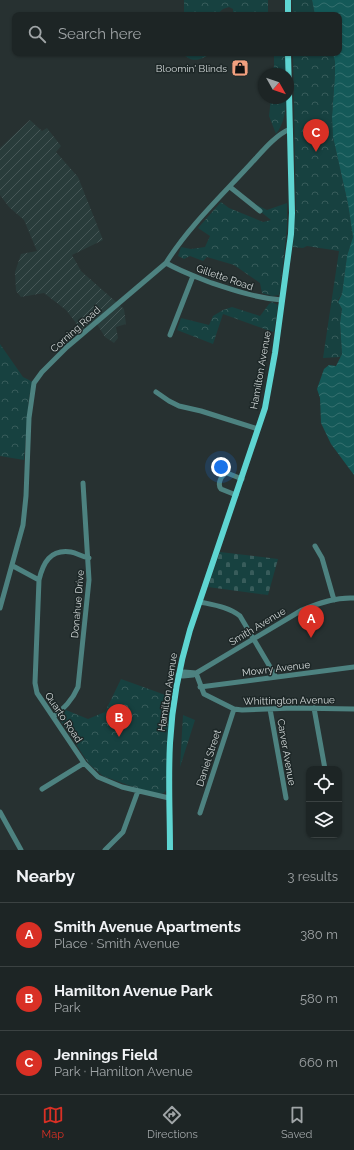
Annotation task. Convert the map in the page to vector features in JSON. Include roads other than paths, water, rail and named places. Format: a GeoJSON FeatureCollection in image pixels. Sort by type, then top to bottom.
{"type":"FeatureCollection","features":[{"type":"Feature","properties":{"kind":"main road"},"geometry":{"type":"LineString","coordinates":[[288,0],[288,12]]}},
{"type":"Feature","properties":{"kind":"main road","name":"Hamilton Avenue"},"geometry":{"type":"LineString","coordinates":[[170,850],[170,737],[178,675],[185,648],[265,408],[271,382],[291,234],[292,213],[288,56]]}},
{"type":"Feature","properties":{"kind":"street","name":"Corning Road"},"geometry":{"type":"LineString","coordinates":[[0,608],[13,566],[23,525],[26,496],[29,418],[34,383],[42,372],[67,347],[166,263],[177,246],[264,150],[284,132],[290,129]]}},
{"type":"Feature","properties":{"kind":"street"},"geometry":{"type":"LineString","coordinates":[[230,187],[260,211]]}},
{"type":"Feature","properties":{"kind":"street","name":"Gillette Road"},"geometry":{"type":"LineString","coordinates":[[166,263],[177,270],[253,296],[282,300]]}},
{"type":"Feature","properties":{"kind":"street"},"geometry":{"type":"LineString","coordinates":[[170,335],[193,276]]}},
{"type":"Feature","properties":{"kind":"street"},"geometry":{"type":"LineString","coordinates":[[156,392],[168,401],[179,406],[201,411],[258,430]]}},
{"type":"Feature","properties":{"kind":"street"},"geometry":{"type":"LineString","coordinates":[[236,495],[220,489],[220,481],[223,475],[227,473],[242,479]]}},
{"type":"Feature","properties":{"kind":"street","name":"Donahue Drive"},"geometry":{"type":"LineString","coordinates":[[53,716],[68,705],[78,688],[89,580],[89,558],[83,483]]}},
{"type":"Feature","properties":{"kind":"street"},"geometry":{"type":"LineString","coordinates":[[314,546],[322,558],[334,600]]}},
{"type":"Feature","properties":{"kind":"street","name":"Quarto Road"},"geometry":{"type":"LineString","coordinates":[[89,558],[72,552],[53,554],[45,561],[41,569],[39,580],[35,683],[37,693],[84,763],[98,777],[138,792],[169,798]]}},
{"type":"Feature","properties":{"kind":"street"},"geometry":{"type":"LineString","coordinates":[[13,566],[39,580]]}},
{"type":"Feature","properties":{"kind":"street","name":"Smith Avenue"},"geometry":{"type":"LineString","coordinates":[[178,675],[190,676],[196,673],[253,638],[315,604],[354,598]]}},
{"type":"Feature","properties":{"kind":"street"},"geometry":{"type":"LineString","coordinates":[[200,602],[235,612],[240,616],[276,677]]}},
{"type":"Feature","properties":{"kind":"street","name":"Mowry Avenue"},"geometry":{"type":"LineString","coordinates":[[200,687],[354,667]]}},
{"type":"Feature","properties":{"kind":"street"},"geometry":{"type":"LineString","coordinates":[[196,673],[200,687]]}},
{"type":"Feature","properties":{"kind":"street","name":"Whittington Avenue"},"geometry":{"type":"LineString","coordinates":[[200,687],[204,694],[234,709],[354,709]]}},
{"type":"Feature","properties":{"kind":"street"},"geometry":{"type":"LineString","coordinates":[[314,708],[324,766]]}},
{"type":"Feature","properties":{"kind":"street","name":"Daniel Street"},"geometry":{"type":"LineString","coordinates":[[200,812],[234,709]]}},
{"type":"Feature","properties":{"kind":"street","name":"Carver Avenue"},"geometry":{"type":"LineString","coordinates":[[270,710],[286,798]]}},
{"type":"Feature","properties":{"kind":"street"},"geometry":{"type":"LineString","coordinates":[[42,789],[84,763]]}},
{"type":"Feature","properties":{"kind":"street"},"geometry":{"type":"LineString","coordinates":[[105,850],[123,832],[138,792]]}},
{"type":"Feature","properties":{"kind":"street"},"geometry":{"type":"LineString","coordinates":[[0,812],[21,850]]}},
{"type":"Feature","properties":{"kind":"water"},"geometry":{"type":"Polygon","coordinates":[[[312,0],[354,0],[354,475],[331,444],[321,423],[320,398],[317,389],[324,369],[329,365],[336,366],[342,354],[340,323],[342,309],[338,302],[342,294],[347,256],[353,237],[348,204],[333,137],[332,117],[335,74],[334,56],[342,56],[342,12],[314,12],[312,0]]]}},
{"type":"Feature","properties":{"kind":"place","name":"Bloomin' Blinds"},"geometry":{"type":"Point","coordinates":[240,68]}},
{"type":"Feature","properties":{"kind":"place","name":"Jennings Field"},"geometry":{"type":"Point","coordinates":[316,152]}},
{"type":"Feature","properties":{"kind":"place","name":"Smith Avenue Apartments"},"geometry":{"type":"Point","coordinates":[311,638]}},
{"type":"Feature","properties":{"kind":"place","name":"Hamilton Avenue Park"},"geometry":{"type":"Point","coordinates":[119,737]}}]}
